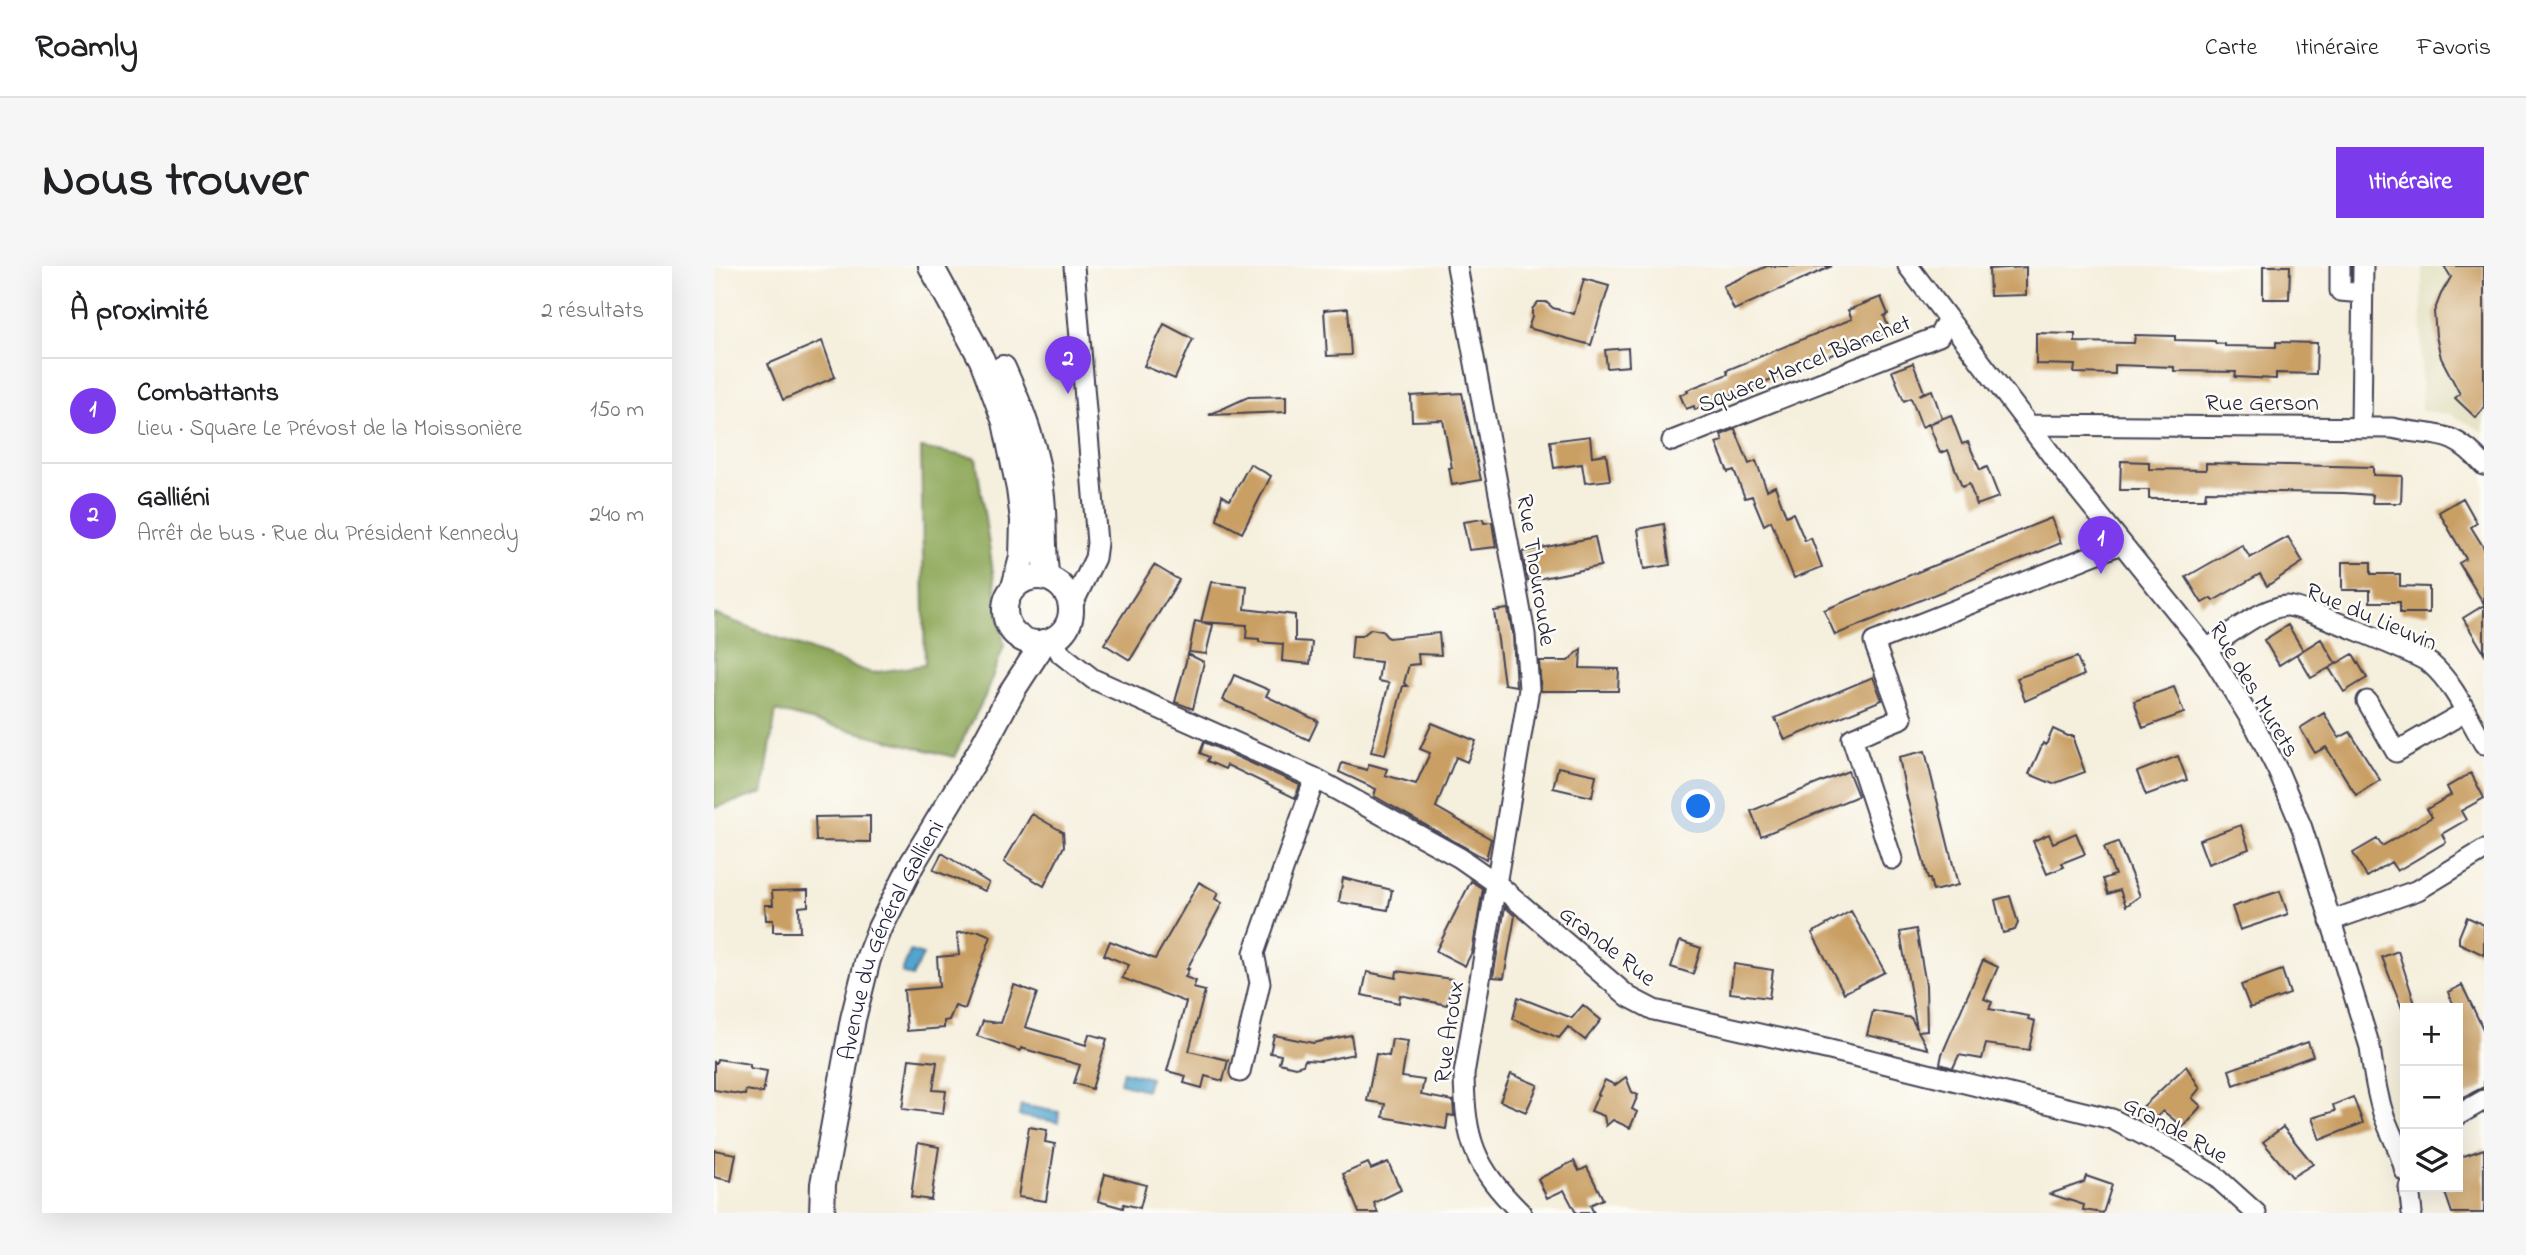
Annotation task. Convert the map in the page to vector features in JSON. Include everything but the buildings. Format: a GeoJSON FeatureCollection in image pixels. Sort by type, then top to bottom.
{"type":"FeatureCollection","features":[{"type":"Feature","properties":{"kind":"street"},"geometry":{"type":"LineString","coordinates":[[931,266],[982,360],[999,400],[1010,441],[1023,520],[1022,556],[1014,587]]}},
{"type":"Feature","properties":{"kind":"street"},"geometry":{"type":"LineString","coordinates":[[945,266],[992,345],[1026,421],[1043,499],[1044,560],[1067,588]]}},
{"type":"Feature","properties":{"kind":"street"},"geometry":{"type":"LineString","coordinates":[[1067,588],[1035,577],[1014,587],[1007,597],[1005,608],[1006,620],[1012,630],[1039,640],[1065,629],[1067,588],[1095,558],[1096,528],[1074,266]]}},
{"type":"Feature","properties":{"kind":"street","name":"Rue Thouroude"},"geometry":{"type":"LineString","coordinates":[[1457,266],[1525,634],[1529,689],[1496,883]]}},
{"type":"Feature","properties":{"kind":"street","name":"Rue des Murets"},"geometry":{"type":"LineString","coordinates":[[1908,266],[2121,544],[2207,649],[2256,728],[2302,828],[2370,1047],[2380,1102],[2400,1140]]}},
{"type":"Feature","properties":{"kind":"street"},"geometry":{"type":"LineString","coordinates":[[2340,266],[2340,291],[2362,293]]}},
{"type":"Feature","properties":{"kind":"street"},"geometry":{"type":"LineString","coordinates":[[2361,428],[2362,266]]}},
{"type":"Feature","properties":{"kind":"street","name":"Square Marcel Blanchet"},"geometry":{"type":"LineString","coordinates":[[1672,441],[1939,336],[1947,320]]}},
{"type":"Feature","properties":{"kind":"street","name":"Rue Gerson"},"geometry":{"type":"LineString","coordinates":[[2029,425],[2392,428],[2444,435],[2465,445],[2484,465]]}},
{"type":"Feature","properties":{"kind":"street"},"geometry":{"type":"LineString","coordinates":[[1892,859],[1852,738],[1902,718],[1874,642],[2121,544]]}},
{"type":"Feature","properties":{"kind":"street","name":"Rue du Lieuvin"},"geometry":{"type":"LineString","coordinates":[[2207,649],[2271,609],[2286,606],[2301,608],[2429,663],[2450,686],[2484,744]]}},
{"type":"Feature","properties":{"kind":"street","name":"Grande Rue"},"geometry":{"type":"LineString","coordinates":[[1039,640],[1093,679],[1315,778],[1460,858],[1496,883],[1629,997],[1654,1010],[2112,1119],[2175,1151],[2215,1176],[2256,1213]]}},
{"type":"Feature","properties":{"kind":"street","name":"Avenue du Général Gallieni"},"geometry":{"type":"LineString","coordinates":[[822,1213],[824,1184],[844,1067],[869,959],[895,895],[980,751],[1039,640]]}},
{"type":"Feature","properties":{"kind":"street"},"geometry":{"type":"LineString","coordinates":[[2367,701],[2396,752],[2465,712]]}},
{"type":"Feature","properties":{"kind":"street"},"geometry":{"type":"LineString","coordinates":[[1240,1072],[1261,983],[1254,953],[1315,778]]}},
{"type":"Feature","properties":{"kind":"street"},"geometry":{"type":"LineString","coordinates":[[2330,921],[2418,890],[2484,850]]}},
{"type":"Feature","properties":{"kind":"street","name":"Rue Aroux"},"geometry":{"type":"LineString","coordinates":[[1496,883],[1464,1074],[1464,1099],[1472,1148],[1483,1170],[1521,1213]]}},
{"type":"Feature","properties":{"kind":"street"},"geometry":{"type":"LineString","coordinates":[[2463,1112],[2484,1100]]}},
{"type":"Feature","properties":{"kind":"street"},"geometry":{"type":"LineString","coordinates":[[2410,1192],[2413,1213]]}},
{"type":"Feature","properties":{"kind":"shaded area"},"geometry":{"type":"Polygon","coordinates":[[[2422,266],[2484,266],[2484,432],[2450,414],[2421,411],[2422,266]]]}},
{"type":"Feature","properties":{"kind":"green space"},"geometry":{"type":"Polygon","coordinates":[[[921,448],[976,458],[1004,646],[985,696],[954,757],[776,711],[763,793],[714,808],[714,614],[871,673],[925,665],[921,448]]]}},
{"type":"Feature","properties":{"kind":"water"},"geometry":{"type":"Polygon","coordinates":[[[910,951],[923,955],[912,977],[902,973],[910,951]]]}},
{"type":"Feature","properties":{"kind":"water"},"geometry":{"type":"Polygon","coordinates":[[[1123,1071],[1150,1078],[1146,1090],[1120,1083],[1123,1071]]]}},
{"type":"Feature","properties":{"kind":"water"},"geometry":{"type":"Polygon","coordinates":[[[1021,1105],[1059,1112],[1058,1122],[1019,1116],[1021,1105]]]}},
{"type":"Feature","properties":{"kind":"place","name":"Galliéni"},"geometry":{"type":"Point","coordinates":[1068,394]}},
{"type":"Feature","properties":{"kind":"place","name":"Combattants"},"geometry":{"type":"Point","coordinates":[2101,574]}}]}
